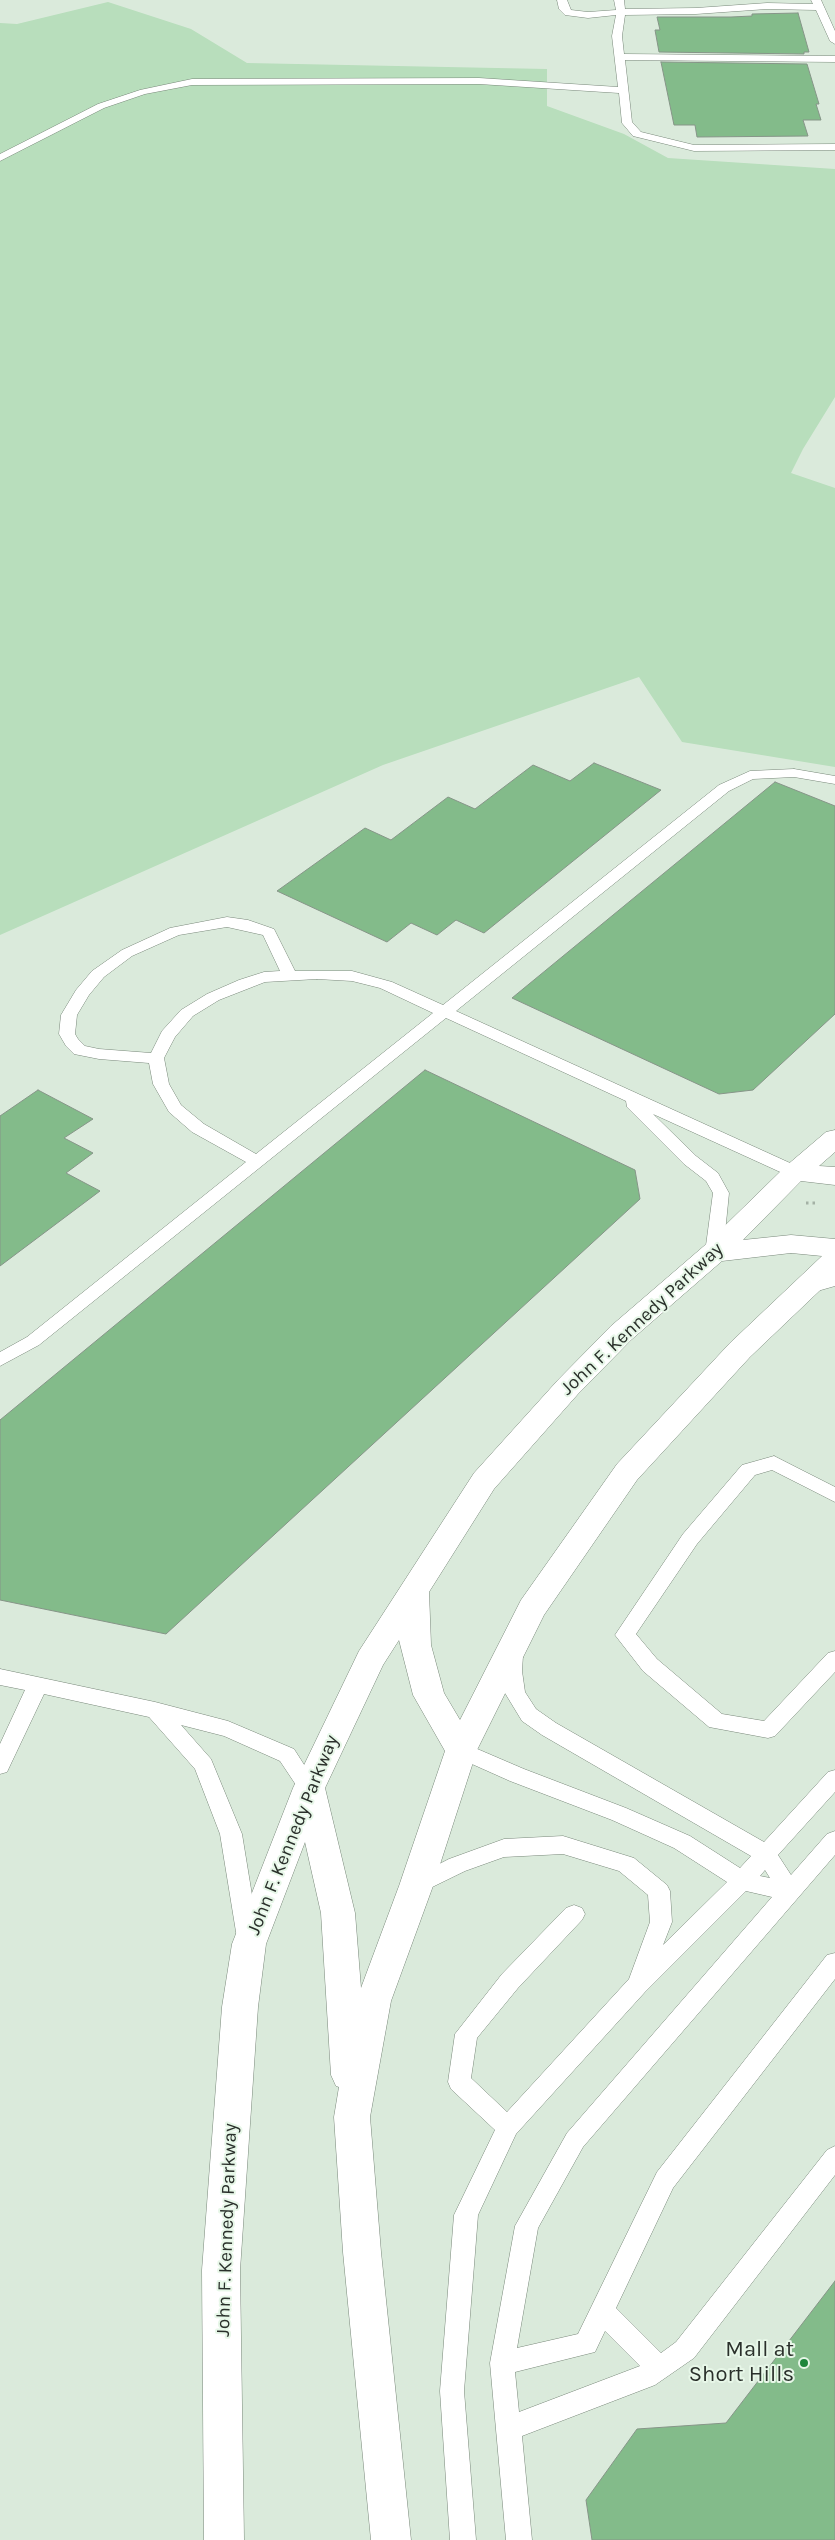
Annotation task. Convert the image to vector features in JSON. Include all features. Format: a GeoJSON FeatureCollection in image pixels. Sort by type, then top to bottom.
{"type":"FeatureCollection","features":[{"type":"Feature","properties":{"kind":"main road","name":"John F. Kennedy Parkway"},"geometry":{"type":"LineString","coordinates":[[224,2540],[222,2270],[240,2007],[249,1944],[308,1788],[370,1660],[484,1481],[568,1387],[621,1334],[714,1253],[794,1172],[835,1138]]}},
{"type":"Feature","properties":{"kind":"main road"},"geometry":{"type":"LineString","coordinates":[[794,1172],[835,1176]]}},
{"type":"Feature","properties":{"kind":"main road"},"geometry":{"type":"LineString","coordinates":[[714,1253],[791,1244],[835,1248]]}},
{"type":"Feature","properties":{"kind":"main road"},"geometry":{"type":"LineString","coordinates":[[352,2116],[373,2001],[416,1886],[461,1750],[532,1608],[627,1472],[740,1350],[835,1260]]}},
{"type":"Feature","properties":{"kind":"main road"},"geometry":{"type":"LineString","coordinates":[[414,1592],[415,1645],[429,1695],[461,1750]]}},
{"type":"Feature","properties":{"kind":"main road"},"geometry":{"type":"LineString","coordinates":[[308,1788],[338,1913],[362,2252],[391,2540]]}},
{"type":"Feature","properties":{"kind":"lane"},"geometry":{"type":"LineString","coordinates":[[562,0],[564,9],[568,13],[588,16],[621,12],[696,12],[818,3],[835,41]]}},
{"type":"Feature","properties":{"kind":"lane"},"geometry":{"type":"LineString","coordinates":[[619,0],[621,12],[617,36],[627,123],[637,134],[694,148],[835,147]]}},
{"type":"Feature","properties":{"kind":"lane"},"geometry":{"type":"LineString","coordinates":[[620,57],[835,59]]}},
{"type":"Feature","properties":{"kind":"lane"},"geometry":{"type":"LineString","coordinates":[[0,158],[101,106],[144,92],[192,82],[479,81],[623,90]]}},
{"type":"Feature","properties":{"kind":"lane"},"geometry":{"type":"LineString","coordinates":[[0,1360],[33,1341],[724,788],[750,775],[794,773],[835,780]]}},
{"type":"Feature","properties":{"kind":"lane"},"geometry":{"type":"LineString","coordinates":[[156,1058],[99,1054],[80,1050],[72,1042],[68,1034],[69,1015],[82,993],[98,974],[127,953],[175,931],[200,925],[234,923],[269,932],[289,975]]}},
{"type":"Feature","properties":{"kind":"lane"},"geometry":{"type":"LineString","coordinates":[[258,1162],[198,1128],[175,1108],[161,1084],[156,1058],[168,1035],[194,1009],[213,997],[245,982],[264,977],[289,975],[352,976],[386,986],[794,1172]]}},
{"type":"Feature","properties":{"kind":"lane"},"geometry":{"type":"LineString","coordinates":[[624,1094],[690,1160],[712,1177],[721,1193],[714,1253]]}},
{"type":"Feature","properties":{"kind":"lane"},"geometry":{"type":"LineString","coordinates":[[804,1289],[835,1280]]}},
{"type":"Feature","properties":{"kind":"lane"},"geometry":{"type":"LineString","coordinates":[[835,1494],[774,1464],[749,1470],[690,1539],[625,1635],[650,1665],[716,1722],[768,1730],[835,1658]]}},
{"type":"Feature","properties":{"kind":"lane"},"geometry":{"type":"LineString","coordinates":[[514,1645],[512,1671],[515,1693],[529,1715],[549,1729],[766,1854],[790,1892]]}},
{"type":"Feature","properties":{"kind":"lane"},"geometry":{"type":"LineString","coordinates":[[0,1677],[155,1710],[228,1729],[287,1756],[308,1788]]}},
{"type":"Feature","properties":{"kind":"lane"},"geometry":{"type":"LineString","coordinates":[[0,1766],[38,1685]]}},
{"type":"Feature","properties":{"kind":"lane"},"geometry":{"type":"LineString","coordinates":[[155,1710],[204,1765],[230,1834],[249,1944]]}},
{"type":"Feature","properties":{"kind":"lane"},"geometry":{"type":"LineString","coordinates":[[461,1750],[517,1776],[619,1814],[682,1842],[742,1881],[790,1892]]}},
{"type":"Feature","properties":{"kind":"lane"},"geometry":{"type":"LineString","coordinates":[[464,2540],[452,2391],[466,2215],[508,2127],[637,1984],[742,1881],[835,1778]]}},
{"type":"Feature","properties":{"kind":"lane"},"geometry":{"type":"LineString","coordinates":[[519,2540],[502,2363],[527,2226],[575,2140],[835,1840]]}},
{"type":"Feature","properties":{"kind":"lane"},"geometry":{"type":"LineString","coordinates":[[416,1886],[457,1864],[504,1848],[563,1845],[626,1864],[659,1891],[660,1922],[637,1984]]}},
{"type":"Feature","properties":{"kind":"lane"},"geometry":{"type":"LineString","coordinates":[[508,2127],[459,2082],[466,2034],[510,1981],[574,1914]]}},
{"type":"Feature","properties":{"kind":"lane"},"geometry":{"type":"LineString","coordinates":[[502,2363],[586,2344],[665,2180],[835,1962]]}},
{"type":"Feature","properties":{"kind":"lane"},"geometry":{"type":"LineString","coordinates":[[507,2429],[646,2377],[686,2350],[835,2157]]}},
{"type":"Feature","properties":{"kind":"lane"},"geometry":{"type":"LineString","coordinates":[[602,2310],[658,2368]]}},
{"type":"Feature","properties":{"kind":"green space"},"geometry":{"type":"Polygon","coordinates":[[[108,2],[191,29],[247,63],[547,69],[547,106],[624,134],[668,158],[835,169],[835,397],[803,449],[791,473],[835,488],[835,767],[682,742],[639,677],[383,765],[0,935],[0,23],[17,24],[108,2]]]}},
{"type":"Feature","properties":{"kind":"building"},"geometry":{"type":"Polygon","coordinates":[[[798,13],[809,52],[804,52],[804,54],[659,52],[655,30],[660,30],[657,17],[731,17],[752,16],[752,14],[798,13]]]}},
{"type":"Feature","properties":{"kind":"building"},"geometry":{"type":"Polygon","coordinates":[[[661,62],[807,64],[819,104],[816,104],[821,120],[803,120],[808,136],[697,137],[695,125],[674,125],[661,62]]]}},
{"type":"Feature","properties":{"kind":"building"},"geometry":{"type":"Polygon","coordinates":[[[594,763],[661,790],[484,933],[456,920],[437,935],[411,923],[387,942],[277,891],[365,828],[391,840],[448,797],[475,809],[533,765],[570,781],[594,763]]]}},
{"type":"Feature","properties":{"kind":"building"},"geometry":{"type":"Polygon","coordinates":[[[775,782],[835,806],[835,1014],[753,1090],[719,1094],[512,998],[775,782]]]}},
{"type":"Feature","properties":{"kind":"building"},"geometry":{"type":"Polygon","coordinates":[[[425,1070],[635,1170],[640,1199],[166,1634],[0,1600],[0,1420],[425,1070]]]}},
{"type":"Feature","properties":{"kind":"building"},"geometry":{"type":"Polygon","coordinates":[[[38,1090],[93,1119],[64,1138],[93,1153],[66,1173],[100,1191],[0,1266],[0,1116],[38,1090]]]}},
{"type":"Feature","properties":{"kind":"building","name":"Mall at Short Hills"},"geometry":{"type":"Polygon","coordinates":[[[835,2281],[835,2540],[592,2540],[586,2500],[637,2429],[726,2423],[835,2281]]]}},
{"type":"Feature","properties":{"kind":"place","name":"Mall at Short Hills"},"geometry":{"type":"Point","coordinates":[804,2363]}}]}
